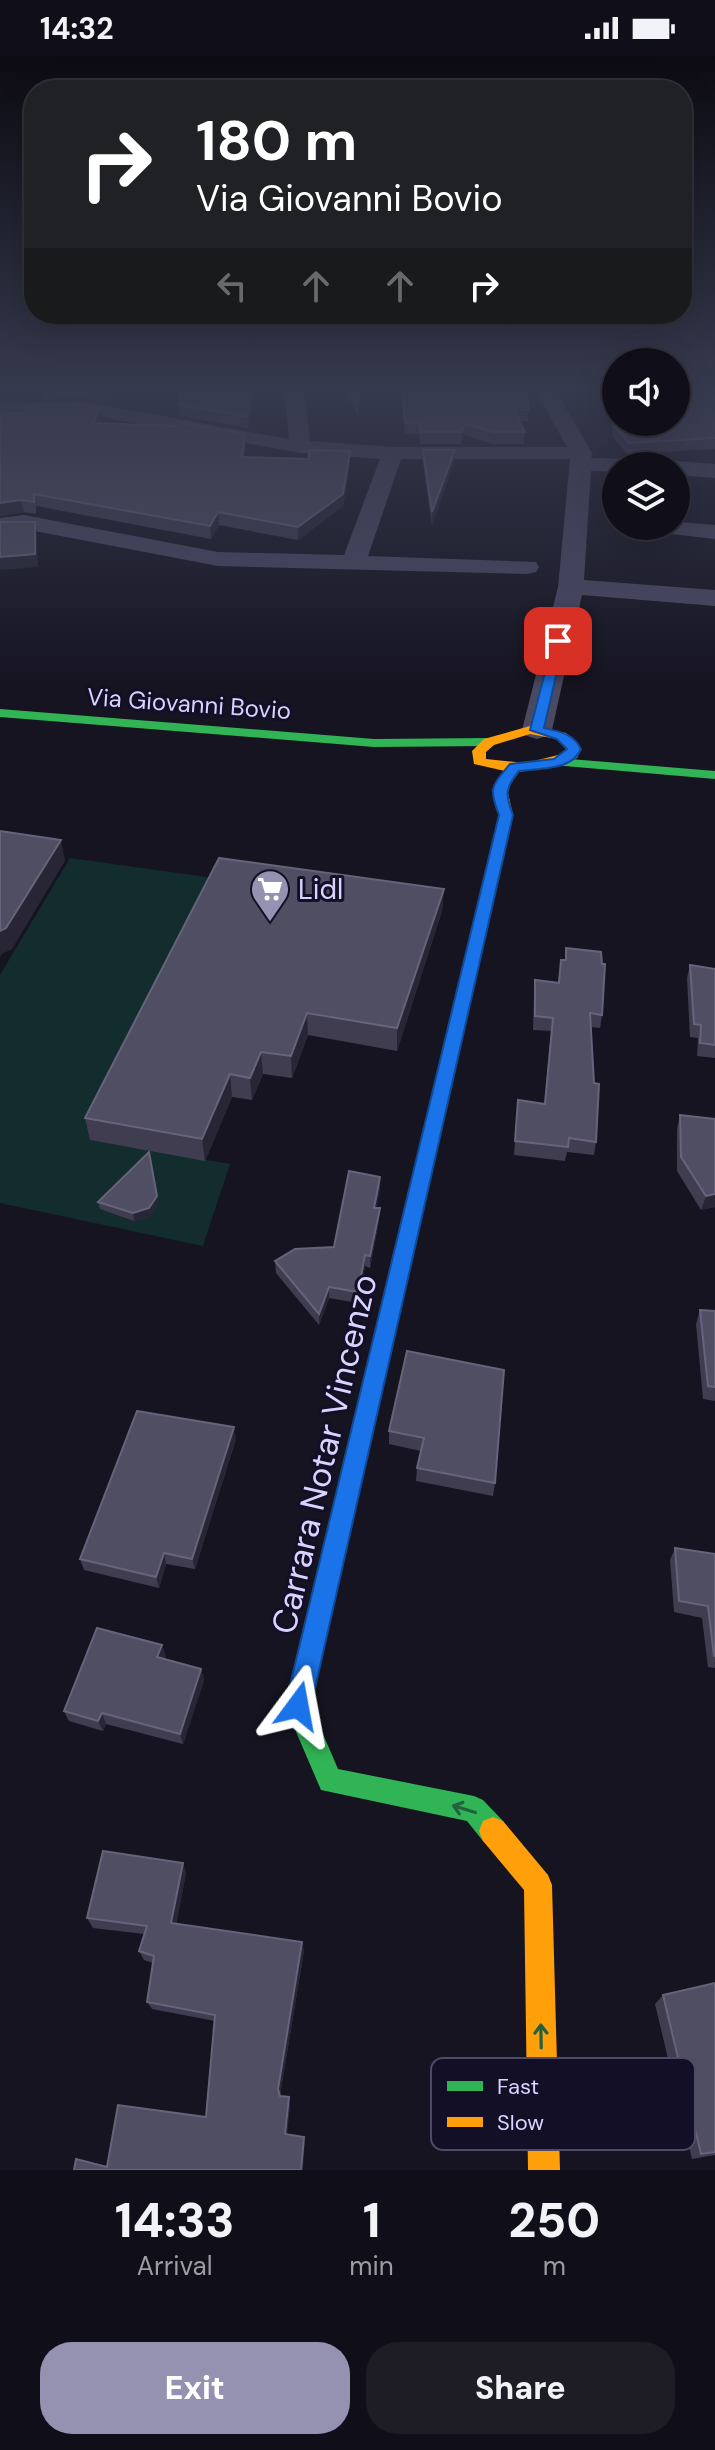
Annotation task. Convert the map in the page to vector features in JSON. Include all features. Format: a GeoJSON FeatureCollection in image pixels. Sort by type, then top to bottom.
{"type":"FeatureCollection","features":[{"type":"Feature","properties":{"kind":"main road","name":"Via Giovanni Bovio"},"geometry":{"type":"LineString","coordinates":[[0,713],[374,743]]}},
{"type":"Feature","properties":{"kind":"main road"},"geometry":{"type":"LineString","coordinates":[[374,743],[489,742],[537,730],[660,770]]}},
{"type":"Feature","properties":{"kind":"main road"},"geometry":{"type":"LineString","coordinates":[[479,761],[479,751],[489,742]]}},
{"type":"Feature","properties":{"kind":"main road"},"geometry":{"type":"LineString","coordinates":[[558,762],[572,755],[574,749],[571,742]]}},
{"type":"Feature","properties":{"kind":"main road"},"geometry":{"type":"LineString","coordinates":[[374,743],[479,761],[493,767],[558,762],[715,775]]}},
{"type":"Feature","properties":{"kind":"main road","name":"Carrara Notar Vincenzo"},"geometry":{"type":"LineString","coordinates":[[515,767],[500,785],[498,795],[506,815],[298,1706],[330,1781],[474,1809],[538,1885],[542,2058]]}},
{"type":"Feature","properties":{"kind":"main road","name":"Carrara Notar Vincenzo"},"geometry":{"type":"LineString","coordinates":[[544,2150],[544,2170]]}},
{"type":"Feature","properties":{"kind":"street"},"geometry":{"type":"LineString","coordinates":[[353,564],[381,487]]}},
{"type":"Feature","properties":{"kind":"street"},"geometry":{"type":"LineString","coordinates":[[537,730],[571,587],[578,487]]}},
{"type":"Feature","properties":{"kind":"street"},"geometry":{"type":"LineString","coordinates":[[0,525],[24,522],[218,559],[527,567]]}},
{"type":"Feature","properties":{"kind":"street"},"geometry":{"type":"LineString","coordinates":[[690,530],[715,532]]}},
{"type":"Feature","properties":{"kind":"street"},"geometry":{"type":"LineString","coordinates":[[571,587],[715,598]]}},
{"type":"Feature","properties":{"kind":"green space"},"geometry":{"type":"Polygon","coordinates":[[[70,858],[221,879],[90,1140],[230,1164],[203,1246],[0,1203],[0,975],[70,858]]]}},
{"type":"Feature","properties":{"kind":"building"},"geometry":{"type":"Polygon","coordinates":[[[0,487],[344,487],[343,494],[298,527],[218,512],[210,526],[34,494],[34,502],[0,503],[0,487]]]}},
{"type":"Feature","properties":{"kind":"building"},"geometry":{"type":"Polygon","coordinates":[[[428,487],[441,487],[432,512],[428,487]]]}},
{"type":"Feature","properties":{"kind":"building"},"geometry":{"type":"Polygon","coordinates":[[[0,522],[35,522],[35,554],[0,557],[0,522]]]}},
{"type":"Feature","properties":{"kind":"building"},"geometry":{"type":"Polygon","coordinates":[[[0,831],[61,840],[6,928],[0,931],[0,831]]]}},
{"type":"Feature","properties":{"kind":"building"},"geometry":{"type":"Polygon","coordinates":[[[219,858],[444,889],[397,1028],[307,1013],[291,1056],[261,1052],[250,1078],[230,1074],[202,1139],[85,1118],[219,858]]]}},
{"type":"Feature","properties":{"kind":"building"},"geometry":{"type":"Polygon","coordinates":[[[566,948],[601,952],[602,964],[605,964],[602,1015],[590,1013],[594,1083],[599,1084],[596,1142],[569,1138],[568,1147],[515,1141],[518,1100],[545,1104],[553,1018],[535,1016],[535,980],[559,983],[561,960],[566,960],[566,948]]]}},
{"type":"Feature","properties":{"kind":"building"},"geometry":{"type":"Polygon","coordinates":[[[690,965],[715,969],[715,1045],[700,1043],[701,1025],[694,1024],[690,965]]]}},
{"type":"Feature","properties":{"kind":"building"},"geometry":{"type":"Polygon","coordinates":[[[680,1115],[715,1119],[715,1194],[706,1196],[681,1157],[680,1115]]]}},
{"type":"Feature","properties":{"kind":"building"},"geometry":{"type":"Polygon","coordinates":[[[149,1152],[157,1196],[149,1208],[133,1213],[98,1202],[149,1152]]]}},
{"type":"Feature","properties":{"kind":"building"},"geometry":{"type":"Polygon","coordinates":[[[349,1171],[380,1177],[374,1208],[380,1208],[370,1256],[365,1255],[358,1292],[329,1287],[319,1314],[275,1261],[295,1249],[334,1247],[349,1171]]]}},
{"type":"Feature","properties":{"kind":"building"},"geometry":{"type":"Polygon","coordinates":[[[700,1310],[715,1311],[715,1387],[708,1386],[700,1310]]]}},
{"type":"Feature","properties":{"kind":"building"},"geometry":{"type":"Polygon","coordinates":[[[407,1351],[504,1370],[495,1483],[417,1468],[424,1438],[389,1431],[407,1351]]]}},
{"type":"Feature","properties":{"kind":"building"},"geometry":{"type":"Polygon","coordinates":[[[137,1411],[234,1427],[192,1559],[164,1553],[156,1577],[80,1559],[137,1411]]]}},
{"type":"Feature","properties":{"kind":"building"},"geometry":{"type":"Polygon","coordinates":[[[675,1548],[715,1554],[715,1656],[708,1606],[679,1601],[675,1548]]]}},
{"type":"Feature","properties":{"kind":"building"},"geometry":{"type":"Polygon","coordinates":[[[97,1628],[162,1645],[157,1657],[201,1669],[180,1734],[102,1713],[98,1721],[64,1711],[97,1628]]]}},
{"type":"Feature","properties":{"kind":"building"},"geometry":{"type":"Polygon","coordinates":[[[103,1851],[183,1863],[171,1923],[302,1942],[278,2089],[280,2096],[289,2097],[285,2134],[304,2137],[301,2170],[74,2170],[76,2159],[107,2167],[118,2105],[206,2117],[215,2015],[147,2002],[154,1956],[139,1951],[147,1926],[87,1918],[103,1851]]]}},
{"type":"Feature","properties":{"kind":"building"},"geometry":{"type":"Polygon","coordinates":[[[715,1983],[715,2152],[701,2154],[695,2129],[695,2058],[678,2058],[663,1995],[715,1983]]]}},
{"type":"Feature","properties":{"kind":"traffic: fast"},"geometry":{"type":"LineString","coordinates":[[0,713],[374,743],[489,742]]}},
{"type":"Feature","properties":{"kind":"traffic: fast"},"geometry":{"type":"LineString","coordinates":[[558,762],[715,775]]}},
{"type":"Feature","properties":{"kind":"traffic: fast"},"geometry":{"type":"LineString","coordinates":[[424,1165],[298,1706],[330,1781],[474,1809],[493,1831]]}},
{"type":"Feature","properties":{"kind":"traffic: slow"},"geometry":{"type":"LineString","coordinates":[[530,730],[561,736],[574,749],[572,755],[550,763],[514,768],[479,761],[479,751],[489,742],[530,730]]}},
{"type":"Feature","properties":{"kind":"traffic: slow"},"geometry":{"type":"LineString","coordinates":[[424,1165],[506,815],[500,789],[515,767]]}},
{"type":"Feature","properties":{"kind":"traffic: slow"},"geometry":{"type":"LineString","coordinates":[[493,1831],[538,1885],[542,2058]]}},
{"type":"Feature","properties":{"kind":"traffic: slow"},"geometry":{"type":"LineString","coordinates":[[544,2150],[544,2170]]}},
{"type":"Feature","properties":{"kind":"place","name":"Lidl"},"geometry":{"type":"Point","coordinates":[270,923]}},
{"type":"Feature","properties":{"kind":"route"},"geometry":{"type":"LineString","coordinates":[[298,1706],[506,815],[498,795],[500,785],[515,767],[558,762],[572,755],[574,749],[571,742],[562,737],[537,730],[558,641]]}}]}
